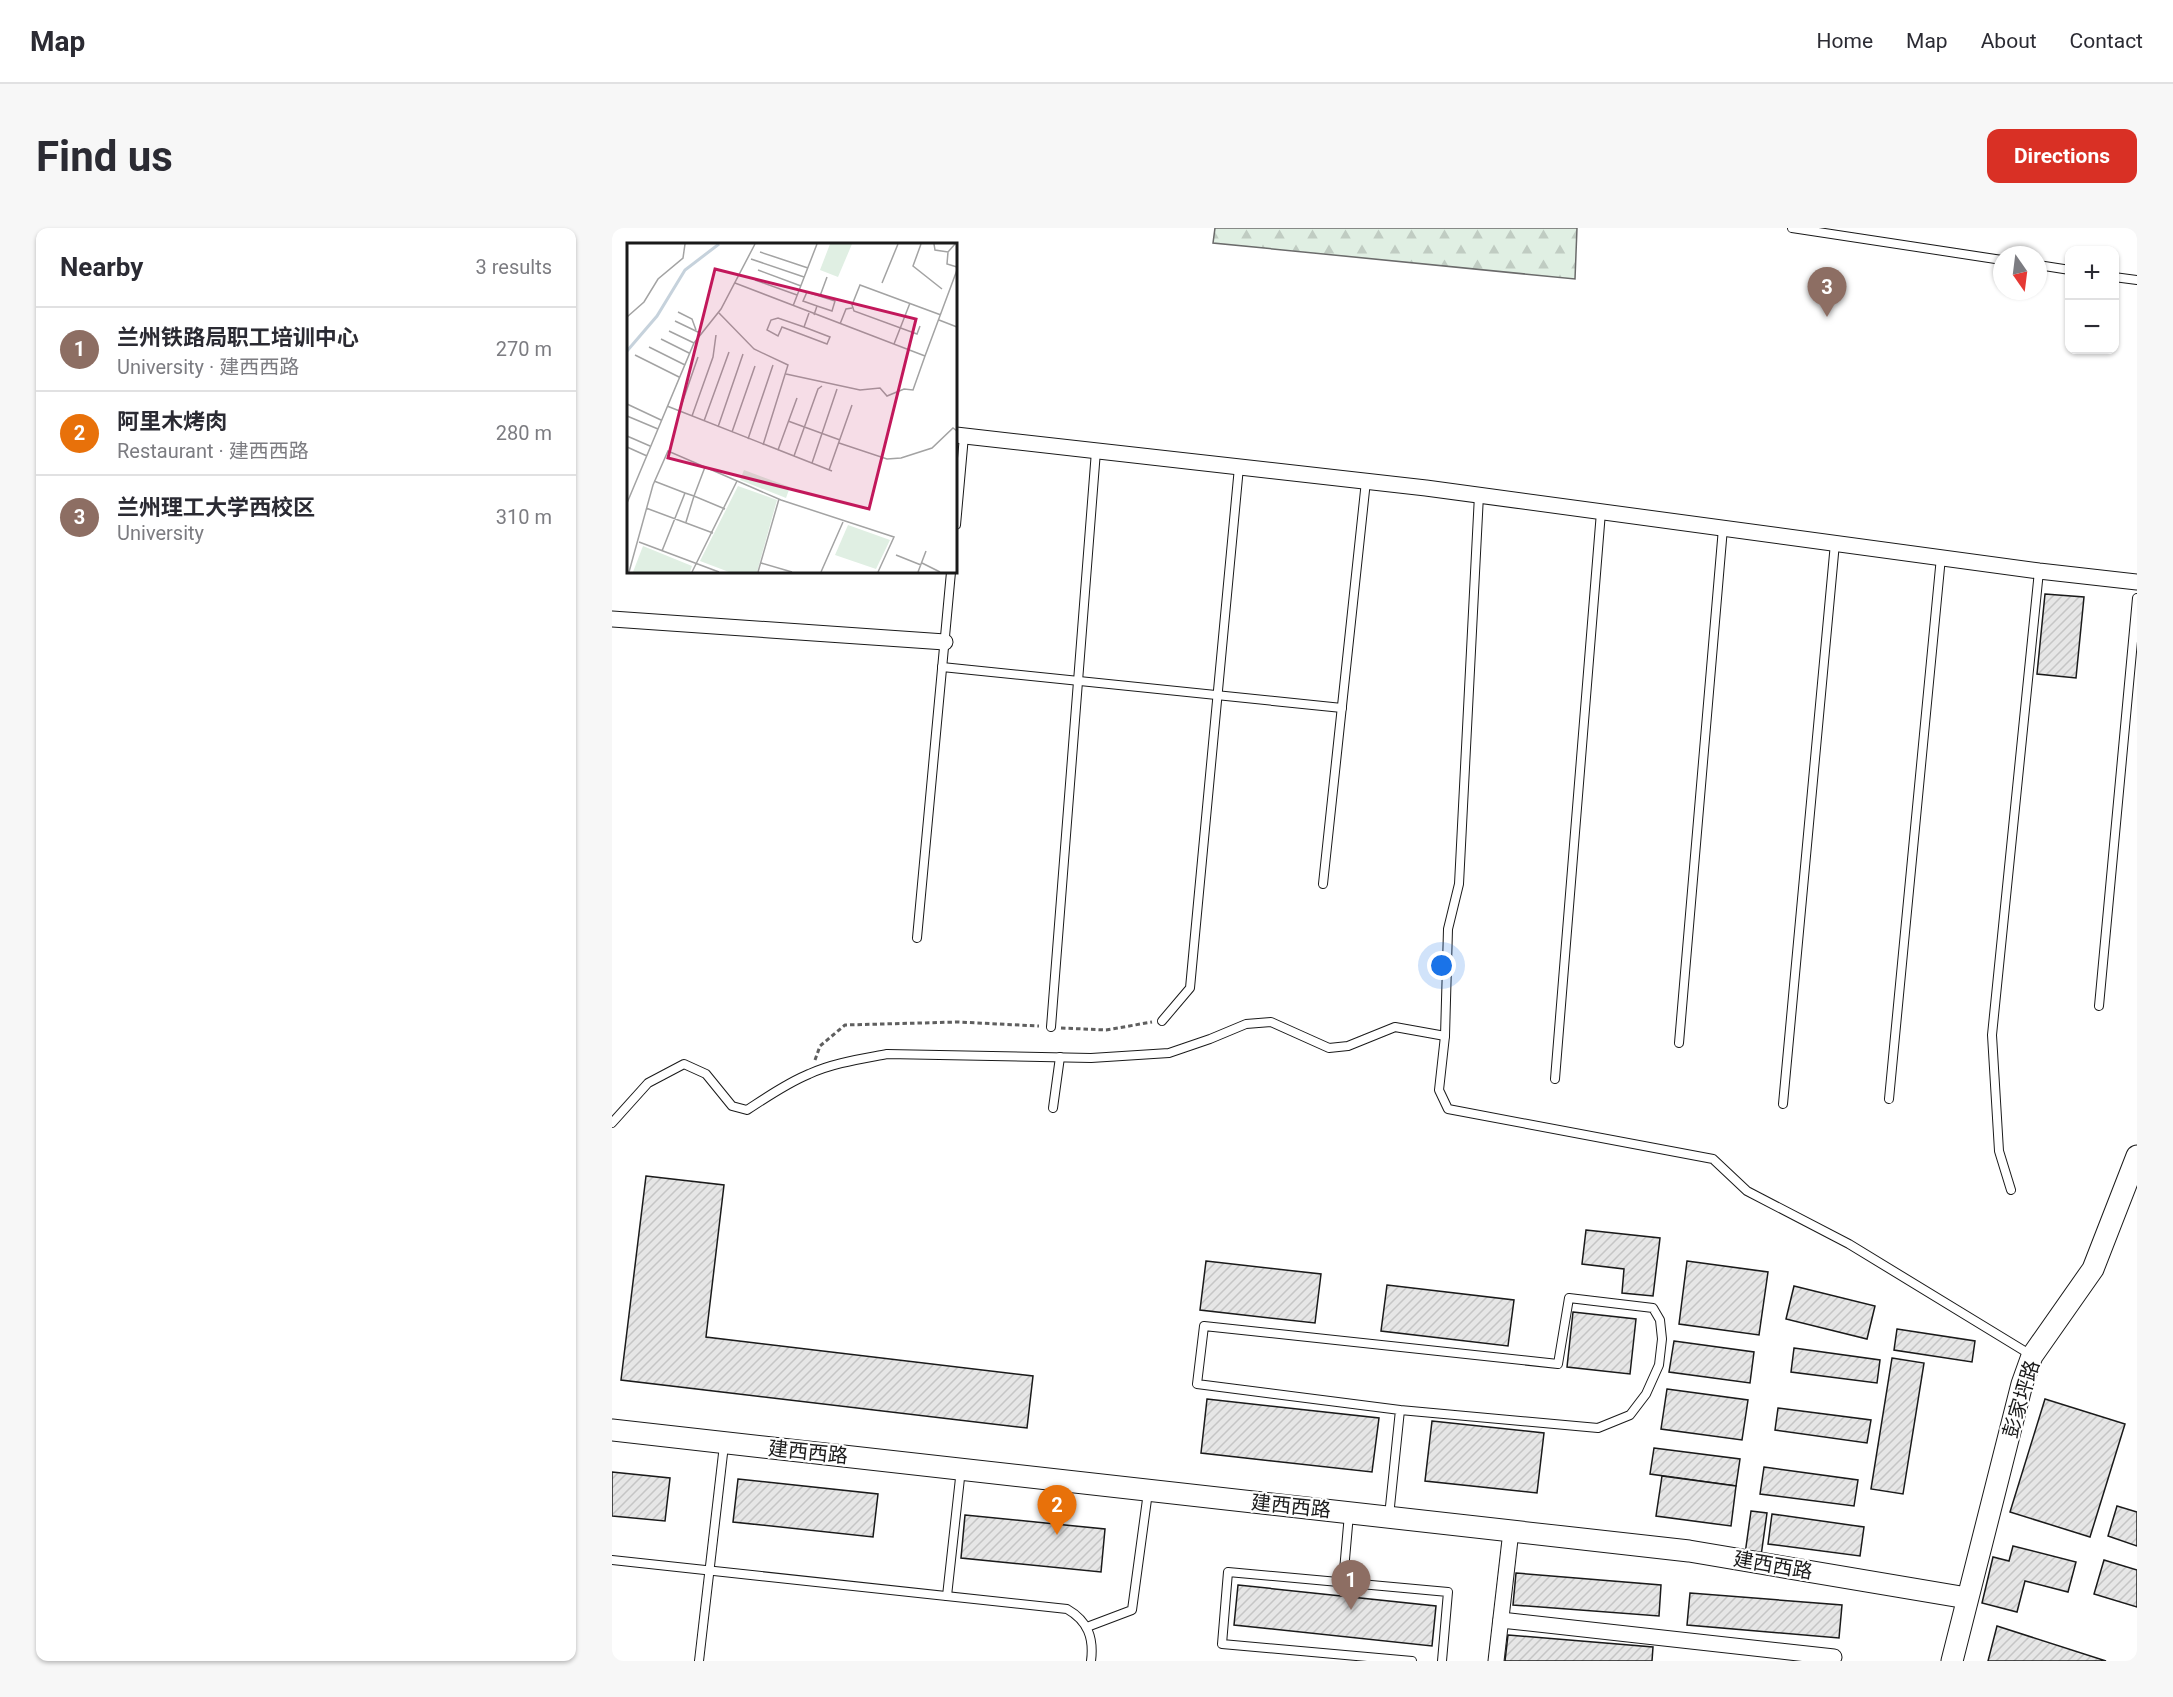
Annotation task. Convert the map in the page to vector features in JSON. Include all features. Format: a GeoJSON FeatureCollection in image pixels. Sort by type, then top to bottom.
{"type":"FeatureCollection","features":[{"type":"Feature","properties":{"kind":"street"},"geometry":{"type":"LineString","coordinates":[[960,435],[1479,495],[2039,571],[2137,582]]}},
{"type":"Feature","properties":{"kind":"street"},"geometry":{"type":"LineString","coordinates":[[612,619],[945,642]]}},
{"type":"Feature","properties":{"kind":"street","name":"彭家坪路"},"geometry":{"type":"LineString","coordinates":[[1952,1661],[2022,1384],[2032,1356],[2092,1269],[2132,1184],[2137,1156]]}},
{"type":"Feature","properties":{"kind":"street","name":"建西西路"},"geometry":{"type":"LineString","coordinates":[[612,1430],[1689,1551],[1967,1598]]}},
{"type":"Feature","properties":{"kind":"street"},"geometry":{"type":"LineString","coordinates":[[1496,1661],[1511,1531]]}},
{"type":"Feature","properties":{"kind":"street"},"geometry":{"type":"LineString","coordinates":[[1501,1620],[1834,1657]]}},
{"type":"Feature","properties":{"kind":"lane"},"geometry":{"type":"LineString","coordinates":[[1792,228],[1993,259]]}},
{"type":"Feature","properties":{"kind":"lane"},"geometry":{"type":"LineString","coordinates":[[1853,238],[1854,228]]}},
{"type":"Feature","properties":{"kind":"lane"},"geometry":{"type":"LineString","coordinates":[[2047,266],[2065,269]]}},
{"type":"Feature","properties":{"kind":"lane"},"geometry":{"type":"LineString","coordinates":[[2119,278],[2137,280]]}},
{"type":"Feature","properties":{"kind":"lane"},"geometry":{"type":"LineString","coordinates":[[957,502],[960,435]]}},
{"type":"Feature","properties":{"kind":"lane"},"geometry":{"type":"LineString","coordinates":[[1051,1027],[1096,451]]}},
{"type":"Feature","properties":{"kind":"lane"},"geometry":{"type":"LineString","coordinates":[[1162,1021],[1190,988],[1239,467]]}},
{"type":"Feature","properties":{"kind":"lane"},"geometry":{"type":"LineString","coordinates":[[1323,884],[1366,481]]}},
{"type":"Feature","properties":{"kind":"lane"},"geometry":{"type":"LineString","coordinates":[[1479,495],[1459,884],[1448,930],[1445,1036],[1439,1090],[1448,1109],[1713,1159],[1747,1191],[1848,1244],[2032,1356]]}},
{"type":"Feature","properties":{"kind":"lane"},"geometry":{"type":"LineString","coordinates":[[1555,1079],[1601,512]]}},
{"type":"Feature","properties":{"kind":"lane"},"geometry":{"type":"LineString","coordinates":[[1678,1043],[1723,528]]}},
{"type":"Feature","properties":{"kind":"lane"},"geometry":{"type":"LineString","coordinates":[[1783,1104],[1835,543]]}},
{"type":"Feature","properties":{"kind":"lane"},"geometry":{"type":"LineString","coordinates":[[1889,1099],[1941,557]]}},
{"type":"Feature","properties":{"kind":"lane"},"geometry":{"type":"LineString","coordinates":[[2011,1190],[1999,1151],[1992,1035],[2039,571]]}},
{"type":"Feature","properties":{"kind":"lane"},"geometry":{"type":"LineString","coordinates":[[917,938],[951,573]]}},
{"type":"Feature","properties":{"kind":"lane"},"geometry":{"type":"LineString","coordinates":[[2099,1006],[2137,598]]}},
{"type":"Feature","properties":{"kind":"lane"},"geometry":{"type":"LineString","coordinates":[[942,667],[1342,708]]}},
{"type":"Feature","properties":{"kind":"lane"},"geometry":{"type":"LineString","coordinates":[[612,1123],[648,1083],[684,1064],[706,1074],[732,1106],[747,1110],[776,1090],[810,1073],[886,1054],[1091,1058],[1168,1053],[1246,1024],[1271,1022],[1329,1048],[1348,1046],[1395,1027],[1445,1036]]}},
{"type":"Feature","properties":{"kind":"lane"},"geometry":{"type":"LineString","coordinates":[[1053,1108],[1060,1057]]}},
{"type":"Feature","properties":{"kind":"lane"},"geometry":{"type":"LineString","coordinates":[[1569,1298],[1653,1308],[1660,1320],[1662,1339],[1659,1365],[1646,1394],[1630,1415],[1598,1428],[1400,1410],[1197,1384],[1204,1326],[1558,1364],[1569,1298]]}},
{"type":"Feature","properties":{"kind":"lane"},"geometry":{"type":"LineString","coordinates":[[1388,1517],[1400,1410]]}},
{"type":"Feature","properties":{"kind":"lane"},"geometry":{"type":"LineString","coordinates":[[699,1661],[724,1442]]}},
{"type":"Feature","properties":{"kind":"lane"},"geometry":{"type":"LineString","coordinates":[[947,1596],[961,1469]]}},
{"type":"Feature","properties":{"kind":"lane"},"geometry":{"type":"LineString","coordinates":[[1087,1627],[1132,1610],[1148,1490]]}},
{"type":"Feature","properties":{"kind":"lane"},"geometry":{"type":"LineString","coordinates":[[1343,1582],[1349,1513]]}},
{"type":"Feature","properties":{"kind":"lane"},"geometry":{"type":"LineString","coordinates":[[612,1560],[1067,1609],[1076,1614],[1087,1627],[1092,1642],[1091,1661]]}},
{"type":"Feature","properties":{"kind":"lane"},"geometry":{"type":"LineString","coordinates":[[1412,1661],[1339,1658],[1222,1644],[1228,1572],[1448,1592],[1442,1661]]}},
{"type":"Feature","properties":{"kind":"path"},"geometry":{"type":"LineString","coordinates":[[810,1073],[820,1046],[845,1024],[958,1022],[1106,1030],[1162,1021]]}},
{"type":"Feature","properties":{"kind":"green space"},"geometry":{"type":"Polygon","coordinates":[[[1215,228],[1577,228],[1575,279],[1213,243],[1215,228]]]}},
{"type":"Feature","properties":{"kind":"building"},"geometry":{"type":"Polygon","coordinates":[[[2045,594],[2084,597],[2076,678],[2037,674],[2045,594]]]}},
{"type":"Feature","properties":{"kind":"building"},"geometry":{"type":"Polygon","coordinates":[[[646,1176],[724,1185],[706,1337],[1033,1376],[1027,1428],[621,1380],[646,1176]]]}},
{"type":"Feature","properties":{"kind":"building"},"geometry":{"type":"Polygon","coordinates":[[[1586,1230],[1660,1238],[1653,1296],[1622,1293],[1624,1269],[1582,1264],[1586,1230]]]}},
{"type":"Feature","properties":{"kind":"building"},"geometry":{"type":"Polygon","coordinates":[[[1206,1261],[1321,1274],[1315,1323],[1200,1310],[1206,1261]]]}},
{"type":"Feature","properties":{"kind":"building"},"geometry":{"type":"Polygon","coordinates":[[[1687,1261],[1768,1272],[1759,1335],[1679,1324],[1687,1261]]]}},
{"type":"Feature","properties":{"kind":"building"},"geometry":{"type":"Polygon","coordinates":[[[1387,1285],[1514,1300],[1508,1346],[1381,1331],[1387,1285]]]}},
{"type":"Feature","properties":{"kind":"building"},"geometry":{"type":"Polygon","coordinates":[[[1794,1286],[1875,1306],[1867,1339],[1786,1319],[1794,1286]]]}},
{"type":"Feature","properties":{"kind":"building"},"geometry":{"type":"Polygon","coordinates":[[[1573,1312],[1636,1319],[1630,1374],[1567,1367],[1573,1312]]]}},
{"type":"Feature","properties":{"kind":"building"},"geometry":{"type":"Polygon","coordinates":[[[1897,1329],[1975,1341],[1972,1362],[1894,1350],[1897,1329]]]}},
{"type":"Feature","properties":{"kind":"building"},"geometry":{"type":"Polygon","coordinates":[[[1674,1341],[1754,1352],[1750,1383],[1669,1372],[1674,1341]]]}},
{"type":"Feature","properties":{"kind":"building"},"geometry":{"type":"Polygon","coordinates":[[[1794,1348],[1880,1360],[1877,1383],[1791,1372],[1794,1348]]]}},
{"type":"Feature","properties":{"kind":"building"},"geometry":{"type":"Polygon","coordinates":[[[1892,1358],[1924,1363],[1903,1494],[1871,1489],[1892,1358]]]}},
{"type":"Feature","properties":{"kind":"building"},"geometry":{"type":"Polygon","coordinates":[[[1667,1389],[1748,1400],[1742,1440],[1661,1429],[1667,1389]]]}},
{"type":"Feature","properties":{"kind":"building"},"geometry":{"type":"Polygon","coordinates":[[[1207,1399],[1379,1418],[1372,1472],[1201,1453],[1207,1399]]]}},
{"type":"Feature","properties":{"kind":"building"},"geometry":{"type":"Polygon","coordinates":[[[2045,1399],[2125,1424],[2090,1537],[2010,1512],[2045,1399]]]}},
{"type":"Feature","properties":{"kind":"building"},"geometry":{"type":"Polygon","coordinates":[[[1778,1408],[1871,1420],[1867,1443],[1775,1430],[1778,1408]]]}},
{"type":"Feature","properties":{"kind":"building"},"geometry":{"type":"Polygon","coordinates":[[[1432,1421],[1544,1433],[1537,1493],[1425,1481],[1432,1421]]]}},
{"type":"Feature","properties":{"kind":"building"},"geometry":{"type":"Polygon","coordinates":[[[1654,1448],[1740,1459],[1736,1486],[1650,1474],[1654,1448]]]}},
{"type":"Feature","properties":{"kind":"building"},"geometry":{"type":"Polygon","coordinates":[[[1764,1467],[1858,1480],[1854,1506],[1760,1494],[1764,1467]]]}},
{"type":"Feature","properties":{"kind":"building"},"geometry":{"type":"Polygon","coordinates":[[[612,1472],[670,1478],[665,1521],[612,1516],[612,1472]]]}},
{"type":"Feature","properties":{"kind":"building"},"geometry":{"type":"Polygon","coordinates":[[[1662,1476],[1736,1486],[1731,1526],[1656,1516],[1662,1476]]]}},
{"type":"Feature","properties":{"kind":"building"},"geometry":{"type":"Polygon","coordinates":[[[738,1479],[878,1494],[873,1537],[733,1522],[738,1479]]]}},
{"type":"Feature","properties":{"kind":"building"},"geometry":{"type":"Polygon","coordinates":[[[2117,1506],[2137,1512],[2137,1546],[2108,1536],[2117,1506]]]}},
{"type":"Feature","properties":{"kind":"building"},"geometry":{"type":"Polygon","coordinates":[[[1751,1511],[1767,1513],[1761,1556],[1745,1554],[1751,1511]]]}},
{"type":"Feature","properties":{"kind":"building"},"geometry":{"type":"Polygon","coordinates":[[[1772,1514],[1864,1527],[1860,1556],[1768,1544],[1772,1514]]]}},
{"type":"Feature","properties":{"kind":"building"},"geometry":{"type":"Polygon","coordinates":[[[965,1515],[1105,1529],[1101,1572],[961,1558],[965,1515]]]}},
{"type":"Feature","properties":{"kind":"building"},"geometry":{"type":"Polygon","coordinates":[[[2013,1546],[2076,1562],[2068,1592],[2025,1581],[2017,1612],[1982,1603],[1993,1557],[2009,1561],[2013,1546]]]}},
{"type":"Feature","properties":{"kind":"building"},"geometry":{"type":"Polygon","coordinates":[[[2104,1560],[2137,1570],[2137,1607],[2094,1594],[2104,1560]]]}},
{"type":"Feature","properties":{"kind":"building"},"geometry":{"type":"Polygon","coordinates":[[[1516,1573],[1661,1585],[1659,1616],[1513,1605],[1516,1573]]]}},
{"type":"Feature","properties":{"kind":"building"},"geometry":{"type":"Polygon","coordinates":[[[1238,1585],[1436,1606],[1432,1646],[1234,1625],[1238,1585]]]}},
{"type":"Feature","properties":{"kind":"building"},"geometry":{"type":"Polygon","coordinates":[[[1690,1593],[1842,1605],[1839,1638],[1687,1625],[1690,1593]]]}},
{"type":"Feature","properties":{"kind":"building"},"geometry":{"type":"Polygon","coordinates":[[[1997,1626],[2106,1661],[1988,1661],[1997,1626]]]}},
{"type":"Feature","properties":{"kind":"building"},"geometry":{"type":"Polygon","coordinates":[[[1508,1635],[1653,1647],[1652,1661],[1505,1661],[1508,1635]]]}},
{"type":"Feature","properties":{"kind":"place","name":"兰州理工大学西校区"},"geometry":{"type":"Point","coordinates":[1827,317]}},
{"type":"Feature","properties":{"kind":"place","name":"阿里木烤肉"},"geometry":{"type":"Point","coordinates":[1057,1535]}},
{"type":"Feature","properties":{"kind":"place","name":"兰州铁路局职工培训中心"},"geometry":{"type":"Point","coordinates":[1351,1610]}}]}
